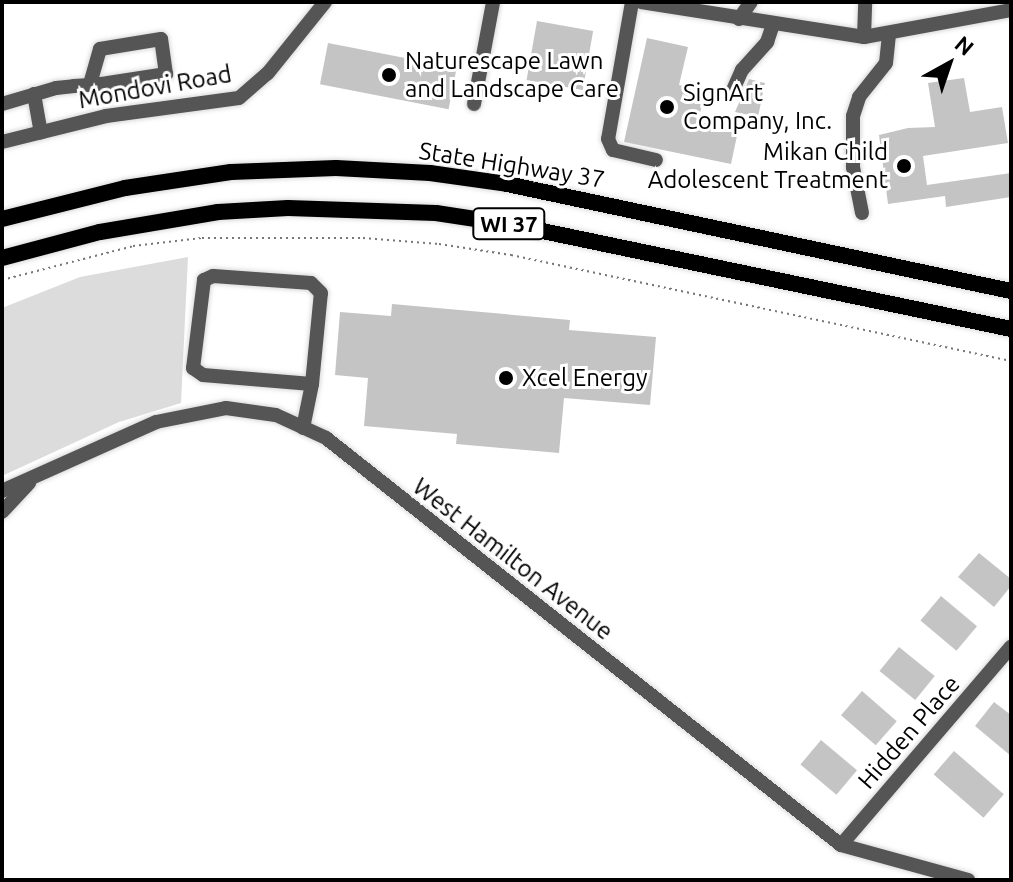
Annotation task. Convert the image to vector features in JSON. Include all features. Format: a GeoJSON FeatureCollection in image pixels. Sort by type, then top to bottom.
{"type":"FeatureCollection","features":[{"type":"Feature","properties":{"kind":"main road","name":"State Highway 37"},"geometry":{"type":"LineString","coordinates":[[2,219],[125,188],[231,172],[336,168],[430,173],[507,184],[1011,291]]}},
{"type":"Feature","properties":{"kind":"main road","name":"WI 37"},"geometry":{"type":"LineString","coordinates":[[2,258],[100,232],[218,212],[288,208],[436,213],[509,224],[1011,329]]}},
{"type":"Feature","properties":{"kind":"street","name":"Mondovi Road"},"geometry":{"type":"LineString","coordinates":[[2,142],[106,116],[239,98],[268,73],[325,2]]}},
{"type":"Feature","properties":{"kind":"street"},"geometry":{"type":"LineString","coordinates":[[474,104],[493,2]]}},
{"type":"Feature","properties":{"kind":"street"},"geometry":{"type":"LineString","coordinates":[[632,2],[608,139],[613,150],[656,160]]}},
{"type":"Feature","properties":{"kind":"street"},"geometry":{"type":"LineString","coordinates":[[641,2],[864,37],[1011,10]]}},
{"type":"Feature","properties":{"kind":"street"},"geometry":{"type":"LineString","coordinates":[[739,19],[751,2]]}},
{"type":"Feature","properties":{"kind":"street"},"geometry":{"type":"LineString","coordinates":[[864,37],[865,2]]}},
{"type":"Feature","properties":{"kind":"street"},"geometry":{"type":"LineString","coordinates":[[733,90],[742,70],[767,42],[773,25]]}},
{"type":"Feature","properties":{"kind":"street"},"geometry":{"type":"LineString","coordinates":[[862,213],[853,167],[853,116],[859,97],[886,63],[889,34]]}},
{"type":"Feature","properties":{"kind":"street"},"geometry":{"type":"LineString","coordinates":[[2,104],[56,88],[90,85],[166,74],[161,39],[100,49],[90,85]]}},
{"type":"Feature","properties":{"kind":"street"},"geometry":{"type":"LineString","coordinates":[[34,94],[41,132]]}},
{"type":"Feature","properties":{"kind":"street"},"geometry":{"type":"LineString","coordinates":[[303,428],[312,384],[321,293],[311,283],[213,276],[204,280],[193,368],[203,375],[312,384]]}},
{"type":"Feature","properties":{"kind":"street","name":"West Hamilton Avenue"},"geometry":{"type":"LineString","coordinates":[[2,491],[137,428],[226,408],[276,415],[326,438],[841,845],[928,866],[968,880]]}},
{"type":"Feature","properties":{"kind":"street"},"geometry":{"type":"LineString","coordinates":[[2,512],[42,473]]}},
{"type":"Feature","properties":{"kind":"street","name":"Hidden Place"},"geometry":{"type":"LineString","coordinates":[[841,845],[1011,647]]}},
{"type":"Feature","properties":{"kind":"path"},"geometry":{"type":"LineString","coordinates":[[2,280],[133,246],[202,238],[363,238],[439,244],[527,259],[1011,361]]}},
{"type":"Feature","properties":{"kind":"shaded area"},"geometry":{"type":"Polygon","coordinates":[[[188,257],[181,403],[119,422],[2,476],[2,308],[80,277],[188,257]]]}},
{"type":"Feature","properties":{"kind":"building"},"geometry":{"type":"Polygon","coordinates":[[[537,21],[593,31],[583,90],[527,80],[537,21]]]}},
{"type":"Feature","properties":{"kind":"building","name":"SignArt Company, Inc."},"geometry":{"type":"Polygon","coordinates":[[[647,38],[688,47],[679,85],[705,91],[698,122],[738,131],[731,164],[624,142],[647,38]]]}},
{"type":"Feature","properties":{"kind":"building","name":"Naturescape Lawn and Landscape Care"},"geometry":{"type":"Polygon","coordinates":[[[328,43],[457,68],[449,109],[320,84],[328,43]]]}},
{"type":"Feature","properties":{"kind":"building"},"geometry":{"type":"Polygon","coordinates":[[[964,78],[970,112],[1002,107],[1008,143],[923,156],[927,185],[1011,173],[1011,197],[946,207],[945,196],[888,204],[879,135],[908,128],[935,127],[928,83],[964,78]]]}},
{"type":"Feature","properties":{"kind":"building"},"geometry":{"type":"Polygon","coordinates":[[[749,79],[765,83],[758,117],[735,112],[749,79]]]}},
{"type":"Feature","properties":{"kind":"building","name":"Xcel Energy"},"geometry":{"type":"Polygon","coordinates":[[[392,304],[570,320],[569,330],[656,337],[650,405],[564,398],[559,453],[456,444],[457,434],[364,426],[368,378],[335,375],[340,312],[391,316],[392,304]]]}},
{"type":"Feature","properties":{"kind":"building"},"geometry":{"type":"Polygon","coordinates":[[[979,553],[1011,579],[1011,586],[994,607],[958,577],[979,553]]]}},
{"type":"Feature","properties":{"kind":"building"},"geometry":{"type":"Polygon","coordinates":[[[941,596],[977,626],[956,651],[920,621],[941,596]]]}},
{"type":"Feature","properties":{"kind":"building"},"geometry":{"type":"Polygon","coordinates":[[[899,647],[935,676],[915,700],[879,671],[899,647]]]}},
{"type":"Feature","properties":{"kind":"building"},"geometry":{"type":"Polygon","coordinates":[[[862,691],[897,721],[876,745],[841,715],[862,691]]]}},
{"type":"Feature","properties":{"kind":"building"},"geometry":{"type":"Polygon","coordinates":[[[994,702],[1011,715],[1011,756],[975,726],[994,702]]]}},
{"type":"Feature","properties":{"kind":"building"},"geometry":{"type":"Polygon","coordinates":[[[821,740],[857,770],[836,795],[800,765],[821,740]]]}},
{"type":"Feature","properties":{"kind":"building"},"geometry":{"type":"Polygon","coordinates":[[[954,751],[1004,794],[983,818],[934,774],[954,751]]]}},
{"type":"Feature","properties":{"kind":"place","name":"Naturescape Lawn and Landscape Care"},"geometry":{"type":"Point","coordinates":[389,75]}},
{"type":"Feature","properties":{"kind":"place","name":"SignArt Company, Inc."},"geometry":{"type":"Point","coordinates":[667,107]}},
{"type":"Feature","properties":{"kind":"place","name":"Mikan Child Adolescent Treatment"},"geometry":{"type":"Point","coordinates":[904,166]}},
{"type":"Feature","properties":{"kind":"place","name":"Xcel Energy"},"geometry":{"type":"Point","coordinates":[506,378]}}]}
